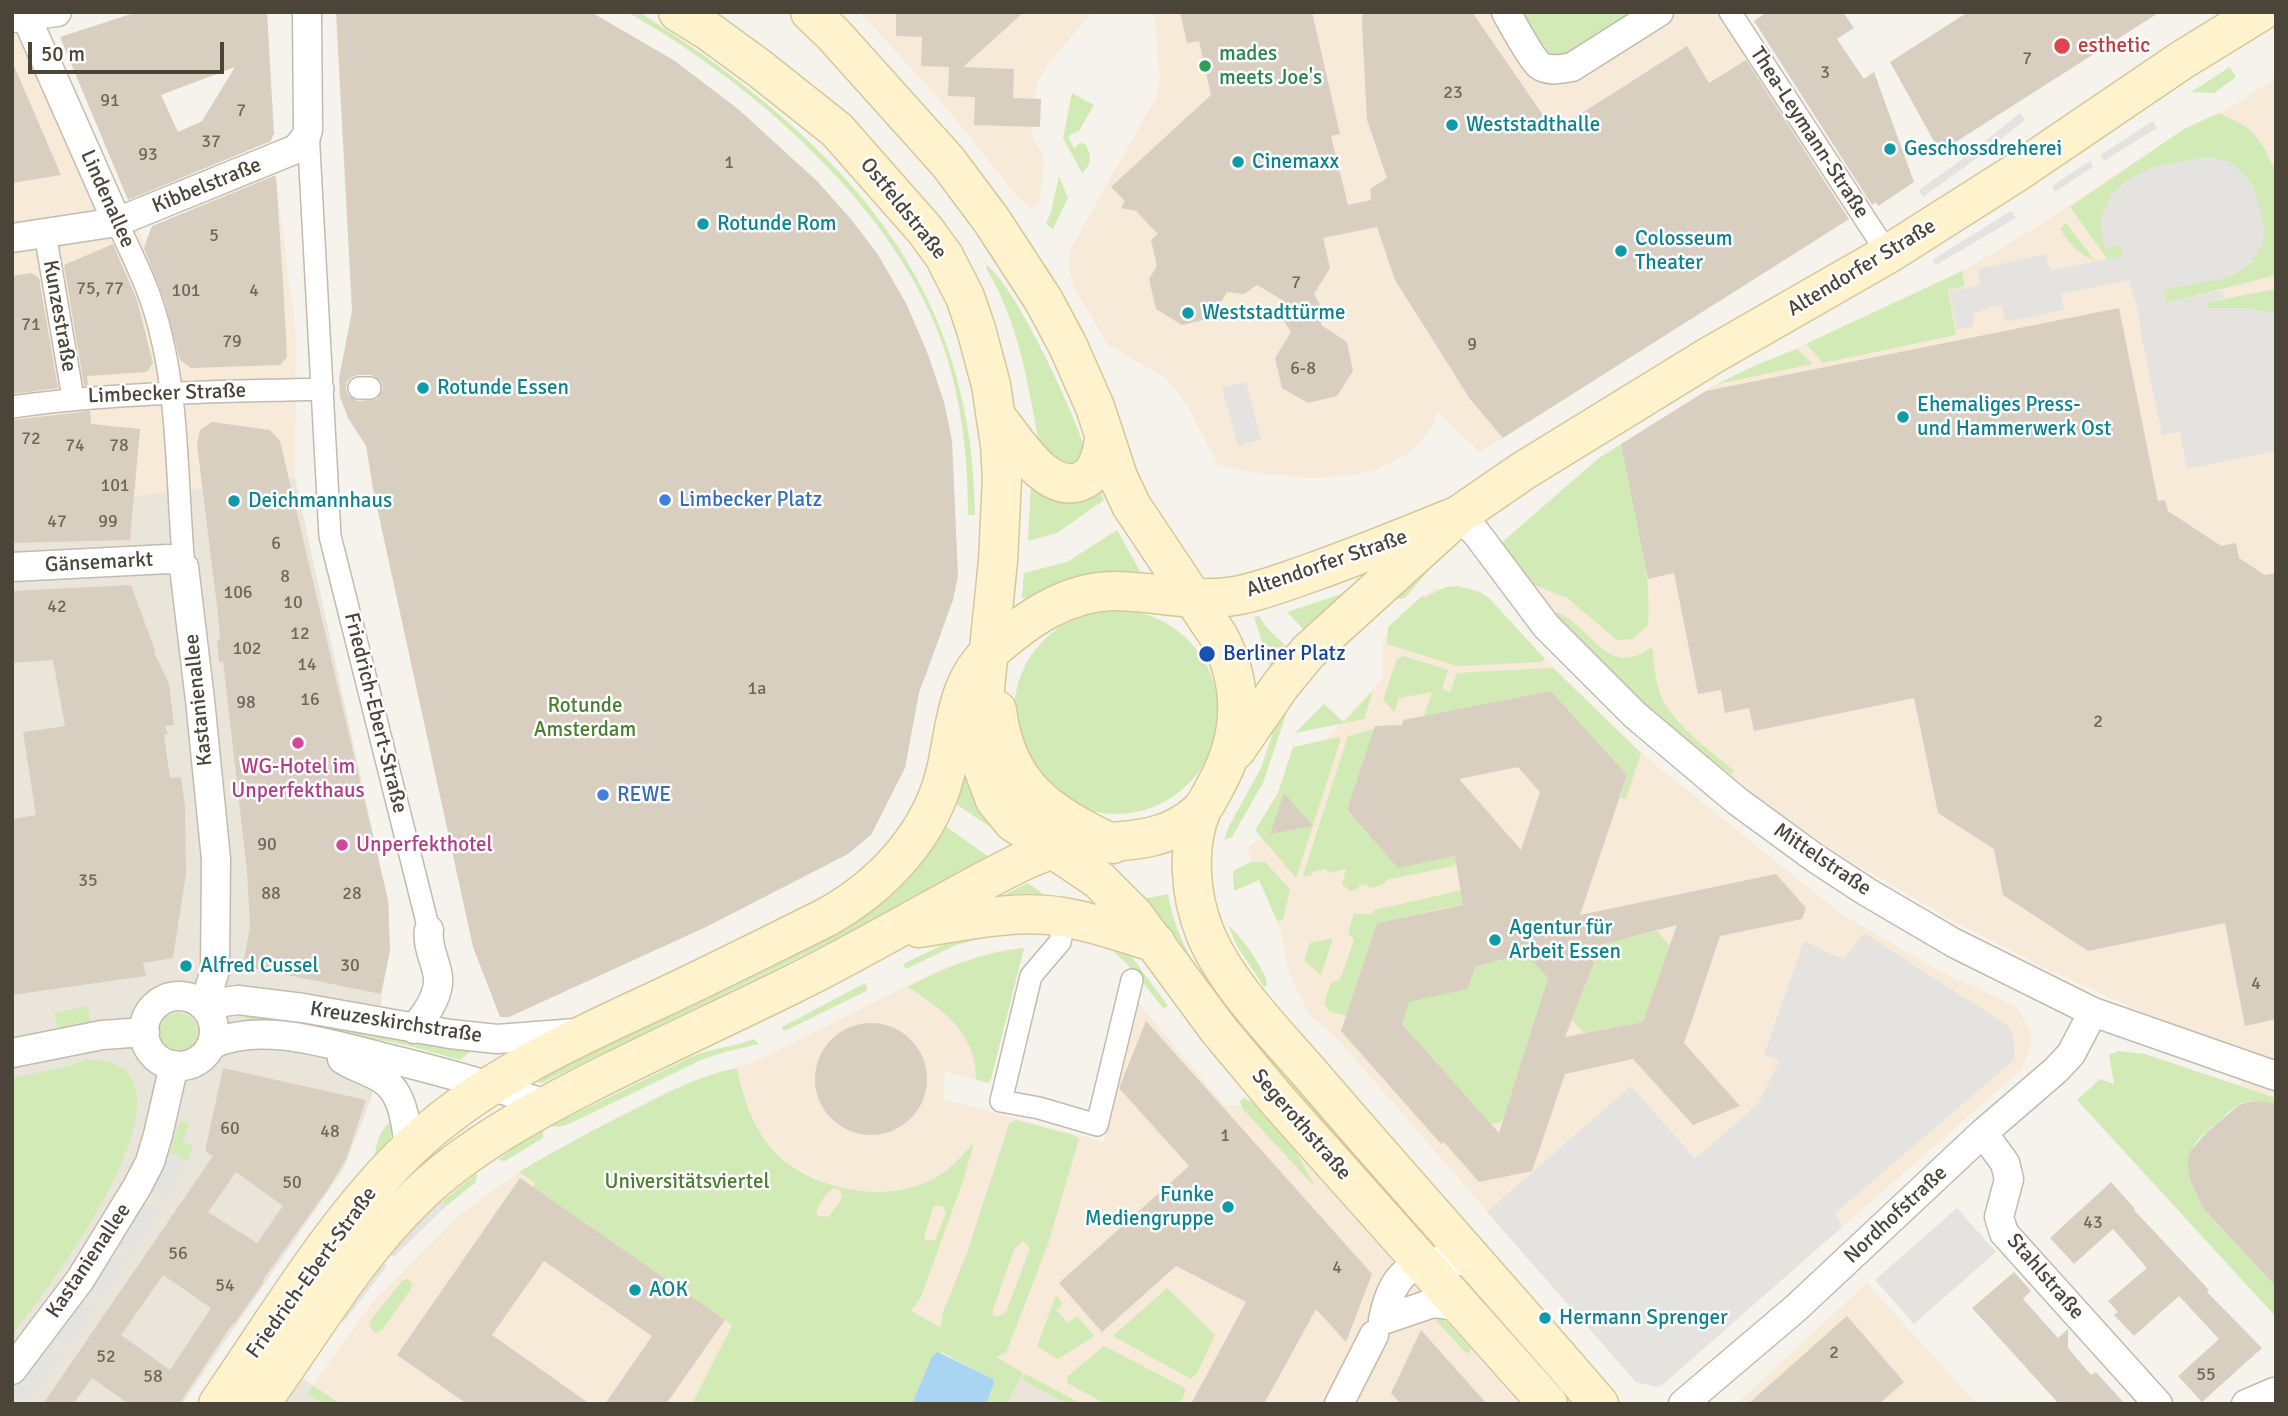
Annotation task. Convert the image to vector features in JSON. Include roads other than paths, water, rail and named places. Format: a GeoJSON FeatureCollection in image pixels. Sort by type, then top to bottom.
{"type":"FeatureCollection","features":[{"type":"Feature","properties":{"kind":"main road","name":"Ostfeldstraße"},"geometry":{"type":"LineString","coordinates":[[678,12],[738,52],[837,130],[925,230],[944,256],[965,297],[982,350],[998,419],[1002,478],[989,652]]}},
{"type":"Feature","properties":{"kind":"main road"},"geometry":{"type":"LineString","coordinates":[[810,12],[948,162],[992,221],[1044,301],[1068,346],[1095,407],[1118,477],[1135,514],[1219,637],[1233,673],[1238,712],[1234,742],[1228,760],[1202,809],[1167,832],[1113,844],[1054,813],[1032,794],[1011,765],[1001,734],[989,652]]}},
{"type":"Feature","properties":{"kind":"main road","name":"Altendorfer Straße"},"geometry":{"type":"LineString","coordinates":[[1228,760],[1279,686],[1308,652],[1396,575],[1459,515],[1523,471],[1710,356],[1888,254],[2014,174],[2237,18]]}},
{"type":"Feature","properties":{"kind":"main road"},"geometry":{"type":"LineString","coordinates":[[998,419],[1046,475],[1065,484],[1081,481],[1093,472],[1102,452],[1104,439]]}},
{"type":"Feature","properties":{"kind":"main road","name":"Altendorfer Straße"},"geometry":{"type":"LineString","coordinates":[[989,652],[1040,613],[1084,595],[1113,592],[1192,599],[1240,595],[1358,556],[1459,515]]}},
{"type":"Feature","properties":{"kind":"main road","name":"Segerothstraße"},"geometry":{"type":"LineString","coordinates":[[989,652],[980,737],[986,781],[995,800],[1013,822],[1110,890],[1156,943],[1218,1029],[1279,1102],[1548,1404]]}},
{"type":"Feature","properties":{"kind":"main road","name":"Friedrich-Ebert-Straße"},"geometry":{"type":"LineString","coordinates":[[218,1404],[366,1194],[409,1148],[468,1101],[586,1032],[654,1002],[825,918],[856,901],[883,878],[912,843],[934,803],[947,767],[955,714],[963,691],[989,652]]}},
{"type":"Feature","properties":{"kind":"main road","name":"Segerothstraße"},"geometry":{"type":"LineString","coordinates":[[1202,809],[1193,844],[1195,887],[1205,933],[1225,970],[1474,1262],[1600,1404]]}},
{"type":"Feature","properties":{"kind":"main road","name":"Friedrich-Ebert-Straße"},"geometry":{"type":"LineString","coordinates":[[260,1404],[379,1237],[428,1186],[471,1152],[548,1105],[798,982],[1002,872],[1053,850],[1113,844]]}},
{"type":"Feature","properties":{"kind":"main road"},"geometry":{"type":"LineString","coordinates":[[892,932],[1011,915],[1045,915],[1064,917],[1156,943]]}},
{"type":"Feature","properties":{"kind":"street"},"geometry":{"type":"LineString","coordinates":[[21,16],[57,12]]}},
{"type":"Feature","properties":{"kind":"street"},"geometry":{"type":"LineString","coordinates":[[307,12],[308,130]]}},
{"type":"Feature","properties":{"kind":"street"},"geometry":{"type":"LineString","coordinates":[[1506,12],[1539,65],[1562,69],[1572,67],[1658,12]]}},
{"type":"Feature","properties":{"kind":"street","name":"Thea-Leymann-Straße"},"geometry":{"type":"LineString","coordinates":[[1730,12],[1888,254]]}},
{"type":"Feature","properties":{"kind":"street","name":"Lindenallee"},"geometry":{"type":"LineString","coordinates":[[21,16],[153,306],[171,393]]}},
{"type":"Feature","properties":{"kind":"street","name":"Kibbelstraße"},"geometry":{"type":"LineString","coordinates":[[12,238],[117,222],[289,153],[302,144],[308,130]]}},
{"type":"Feature","properties":{"kind":"street","name":"Friedrich-Ebert-Straße"},"geometry":{"type":"LineString","coordinates":[[308,130],[330,536],[429,930],[428,939],[438,983],[429,1009],[414,1029]]}},
{"type":"Feature","properties":{"kind":"street","name":"Kunzestraße"},"geometry":{"type":"LineString","coordinates":[[46,233],[73,398]]}},
{"type":"Feature","properties":{"kind":"street","name":"Limbecker Straße"},"geometry":{"type":"LineString","coordinates":[[12,407],[73,398],[323,389]]}},
{"type":"Feature","properties":{"kind":"street","name":"Kastanienallee"},"geometry":{"type":"LineString","coordinates":[[171,393],[184,567],[216,859],[215,970],[206,1008]]}},
{"type":"Feature","properties":{"kind":"street","name":"Mittelstraße"},"geometry":{"type":"LineString","coordinates":[[1459,515],[1477,534],[1546,626],[1635,715],[1737,801],[1815,858],[1954,943],[2093,1012],[2276,1076]]}},
{"type":"Feature","properties":{"kind":"street","name":"Gänsemarkt"},"geometry":{"type":"LineString","coordinates":[[12,567],[168,559],[178,561],[184,567]]}},
{"type":"Feature","properties":{"kind":"street"},"geometry":{"type":"LineString","coordinates":[[1063,928],[1060,942],[1031,976],[1001,1101],[1039,1108],[1097,1125],[1132,980]]}},
{"type":"Feature","properties":{"kind":"street"},"geometry":{"type":"LineString","coordinates":[[184,997],[198,1001],[206,1008],[214,1024],[211,1045],[198,1060],[186,1065],[174,1065],[153,1053],[145,1032],[151,1011],[162,1001],[184,997]]}},
{"type":"Feature","properties":{"kind":"street","name":"Kreuzeskirchstraße"},"geometry":{"type":"LineString","coordinates":[[206,1008],[238,1000],[303,1008],[414,1029],[498,1039],[586,1032]]}},
{"type":"Feature","properties":{"kind":"street","name":"Nordhofstraße"},"geometry":{"type":"LineString","coordinates":[[1683,1404],[1816,1289],[2071,1054],[2093,1012]]}},
{"type":"Feature","properties":{"kind":"street"},"geometry":{"type":"LineString","coordinates":[[12,1053],[102,1035],[145,1032]]}},
{"type":"Feature","properties":{"kind":"street","name":"Kreuzeskirchstraße"},"geometry":{"type":"LineString","coordinates":[[211,1045],[233,1037],[257,1035],[317,1041],[493,1085],[548,1105]]}},
{"type":"Feature","properties":{"kind":"street","name":"Kreuzeskirchstraße"},"geometry":{"type":"LineString","coordinates":[[317,1041],[346,1062],[382,1079],[394,1090],[407,1126],[409,1148]]}},
{"type":"Feature","properties":{"kind":"street","name":"Kastanienallee"},"geometry":{"type":"LineString","coordinates":[[12,1370],[80,1280],[138,1187],[150,1162],[158,1135],[174,1065]]}},
{"type":"Feature","properties":{"kind":"street","name":"Stahlstraße"},"geometry":{"type":"LineString","coordinates":[[1983,1133],[2005,1163],[2009,1179],[1999,1217],[2004,1233],[2158,1404]]}},
{"type":"Feature","properties":{"kind":"street"},"geometry":{"type":"LineString","coordinates":[[1460,1306],[1433,1303],[1382,1320],[1390,1290],[1401,1276],[1421,1262],[1446,1259],[1474,1262]]}},
{"type":"Feature","properties":{"kind":"street"},"geometry":{"type":"LineString","coordinates":[[1339,1404],[1374,1335]]}},
{"type":"Feature","properties":{"kind":"street"},"geometry":{"type":"LineString","coordinates":[[2246,1404],[2274,1392]]}},
{"type":"Feature","properties":{"kind":"water"},"geometry":{"type":"Polygon","coordinates":[[[938,1352],[993,1379],[994,1384],[986,1404],[912,1404],[932,1356],[938,1352]]]}},
{"type":"Feature","properties":{"kind":"place","name":"esthetic"},"geometry":{"type":"Point","coordinates":[2062,46]}},
{"type":"Feature","properties":{"kind":"place","name":"mades meets Joe's"},"geometry":{"type":"Point","coordinates":[1205,66]}},
{"type":"Feature","properties":{"kind":"place","name":"Weststadthalle"},"geometry":{"type":"Point","coordinates":[1452,125]}},
{"type":"Feature","properties":{"kind":"place","name":"Geschossdreherei"},"geometry":{"type":"Point","coordinates":[1890,149]}},
{"type":"Feature","properties":{"kind":"place","name":"Cinemaxx"},"geometry":{"type":"Point","coordinates":[1238,162]}},
{"type":"Feature","properties":{"kind":"place","name":"Rotunde Rom"},"geometry":{"type":"Point","coordinates":[703,224]}},
{"type":"Feature","properties":{"kind":"place","name":"Colosseum Theater"},"geometry":{"type":"Point","coordinates":[1621,251]}},
{"type":"Feature","properties":{"kind":"place","name":"Weststadttürme"},"geometry":{"type":"Point","coordinates":[1188,313]}},
{"type":"Feature","properties":{"kind":"place","name":"Rotunde Essen"},"geometry":{"type":"Point","coordinates":[423,388]}},
{"type":"Feature","properties":{"kind":"place","name":"Ehemaliges Press- und Hammerwerk Ost"},"geometry":{"type":"Point","coordinates":[1903,417]}},
{"type":"Feature","properties":{"kind":"place","name":"Limbecker Platz"},"geometry":{"type":"Point","coordinates":[665,500]}},
{"type":"Feature","properties":{"kind":"place","name":"Deichmannhaus"},"geometry":{"type":"Point","coordinates":[234,501]}},
{"type":"Feature","properties":{"kind":"place","name":"Berliner Platz"},"geometry":{"type":"Point","coordinates":[1207,654]}},
{"type":"Feature","properties":{"kind":"place","name":"WG-Hotel im Unperfekthaus"},"geometry":{"type":"Point","coordinates":[298,743]}},
{"type":"Feature","properties":{"kind":"place","name":"REWE"},"geometry":{"type":"Point","coordinates":[603,795]}},
{"type":"Feature","properties":{"kind":"place","name":"Unperfekthotel"},"geometry":{"type":"Point","coordinates":[342,845]}},
{"type":"Feature","properties":{"kind":"place","name":"Agentur für Arbeit Essen"},"geometry":{"type":"Point","coordinates":[1495,940]}},
{"type":"Feature","properties":{"kind":"place","name":"Alfred Cussel"},"geometry":{"type":"Point","coordinates":[186,966]}},
{"type":"Feature","properties":{"kind":"place","name":"Funke Mediengruppe"},"geometry":{"type":"Point","coordinates":[1228,1207]}},
{"type":"Feature","properties":{"kind":"place","name":"AOK"},"geometry":{"type":"Point","coordinates":[635,1290]}},
{"type":"Feature","properties":{"kind":"place","name":"Hermann Sprenger"},"geometry":{"type":"Point","coordinates":[1545,1318]}},
{"type":"Feature","properties":{"kind":"park label","name":"Rotunde Amsterdam"},"geometry":{"type":"Point","coordinates":[585,718]}},
{"type":"Feature","properties":{"kind":"park label","name":"Universitätsviertel"},"geometry":{"type":"Point","coordinates":[687,1182]}}]}
